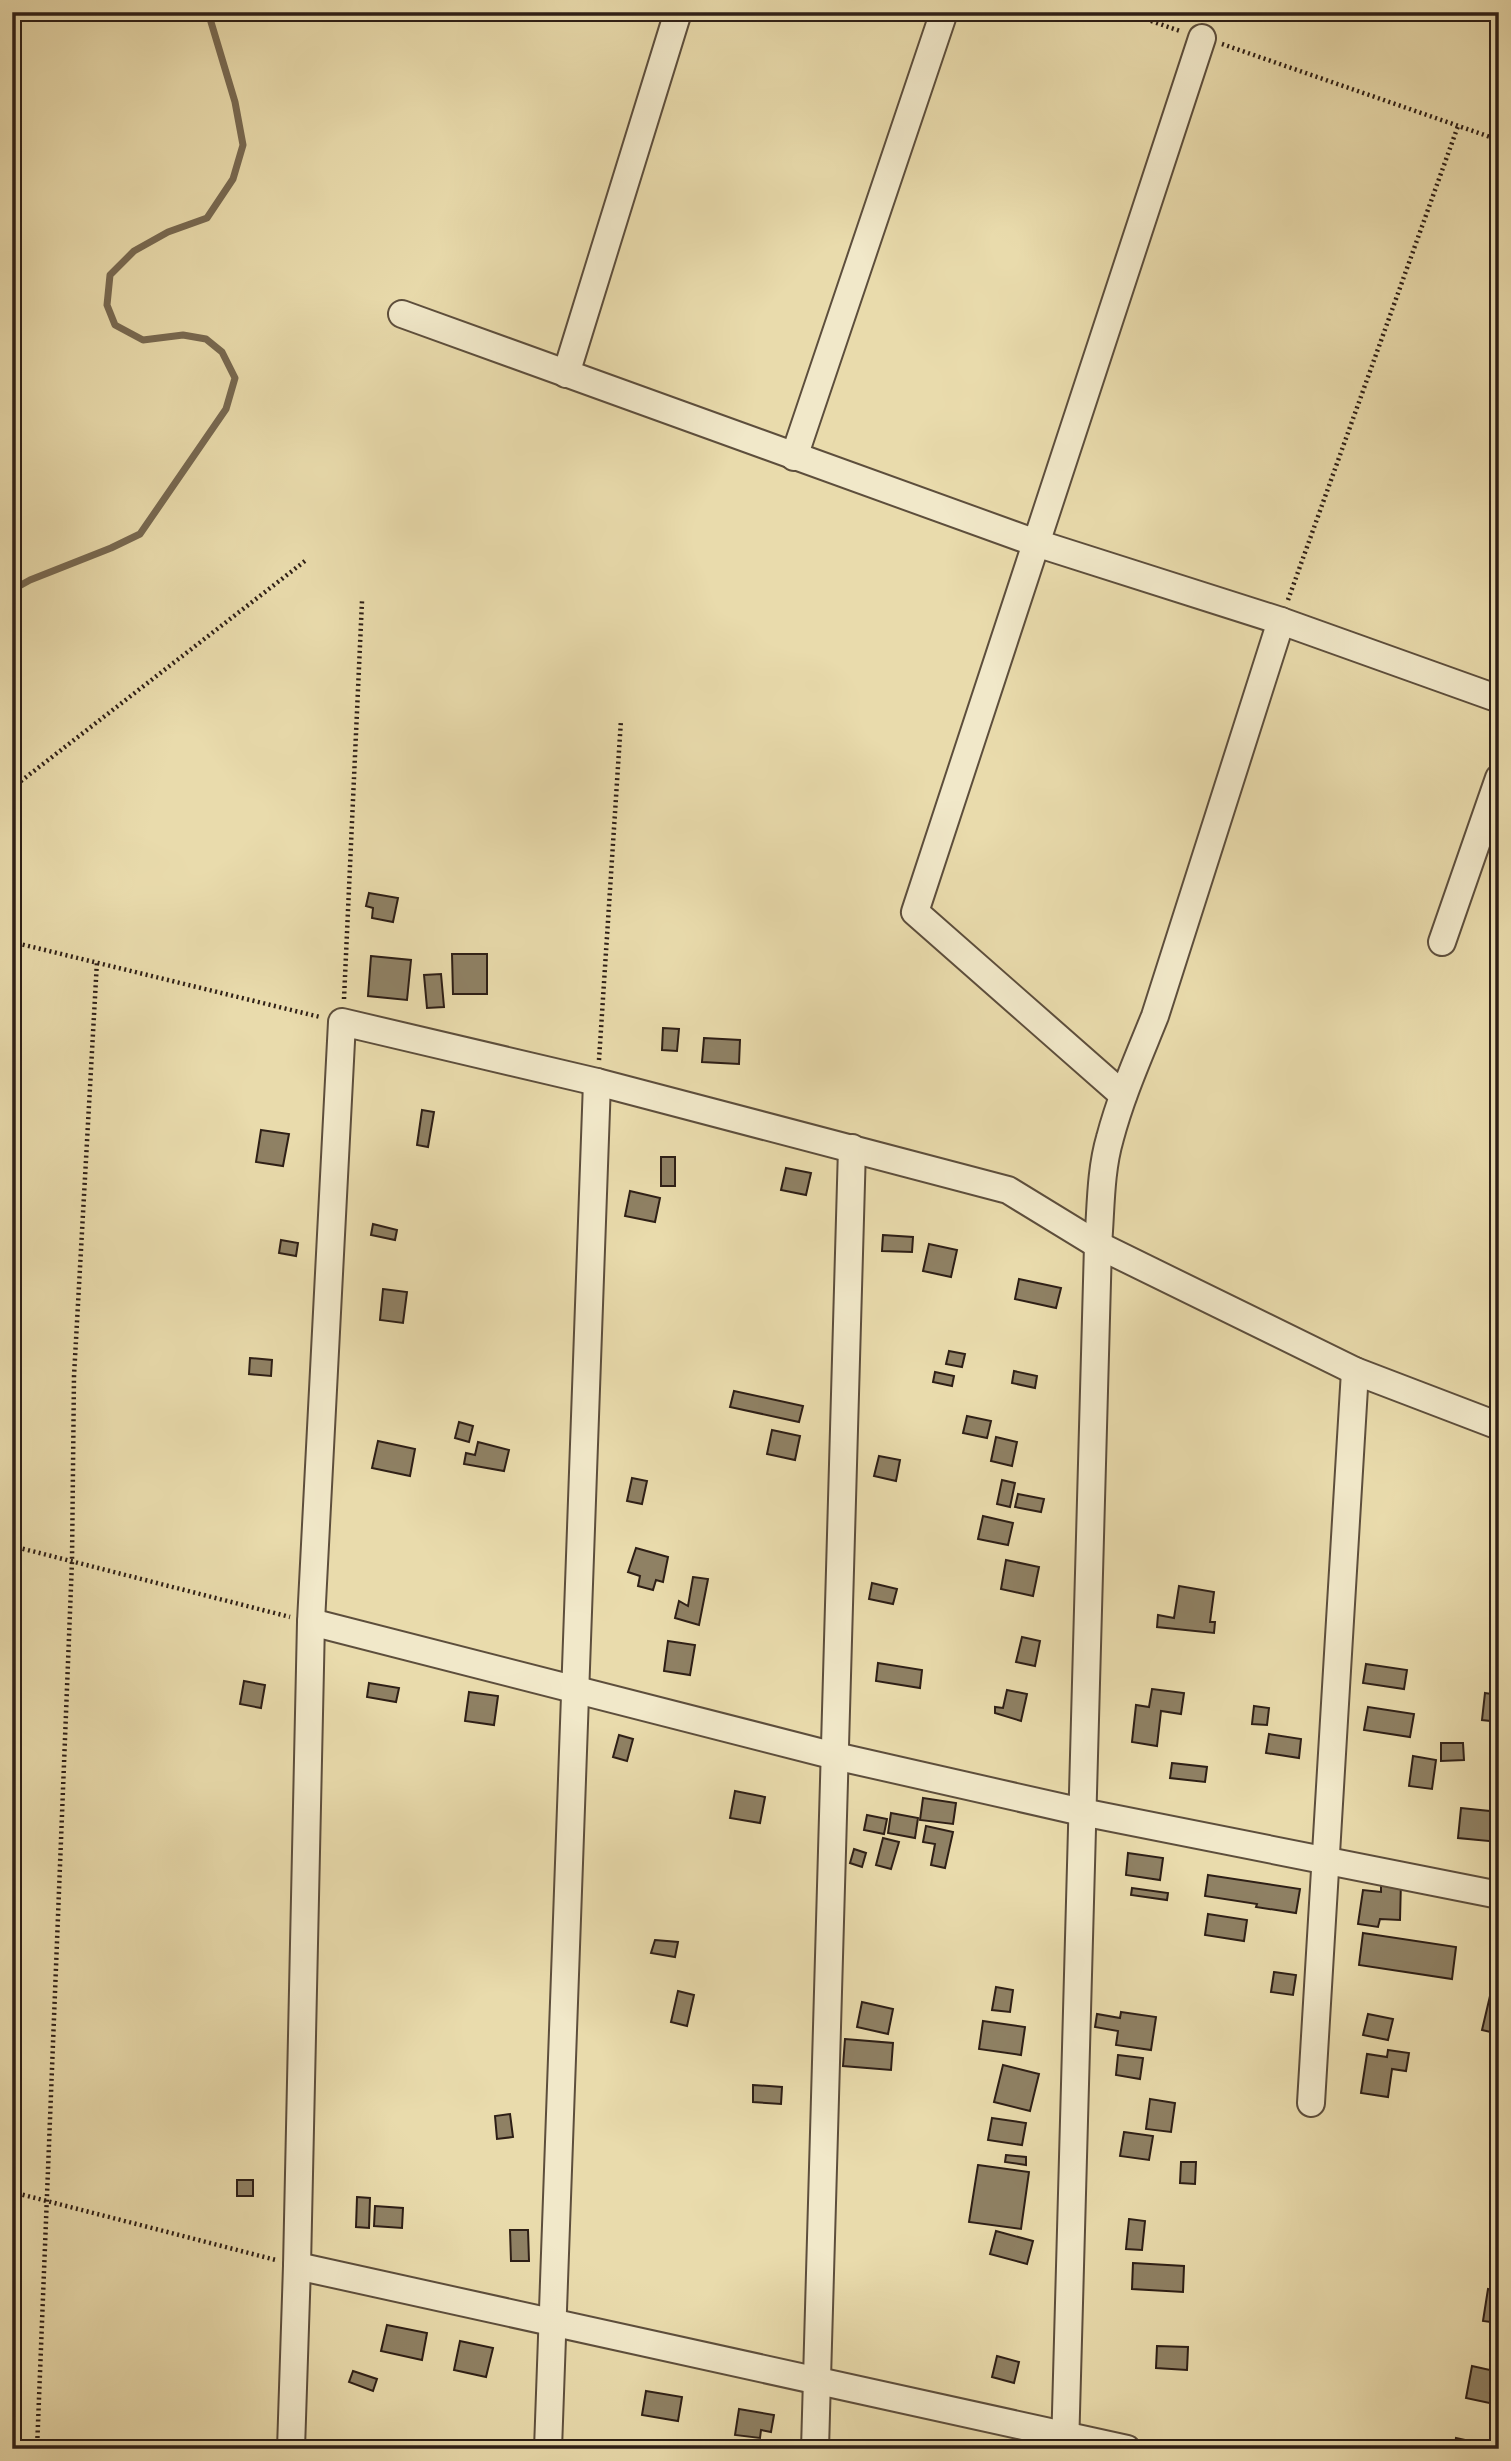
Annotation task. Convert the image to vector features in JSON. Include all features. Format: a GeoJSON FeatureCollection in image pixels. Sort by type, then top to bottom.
{"type":"FeatureCollection","features":[{"type":"Feature","properties":{"kind":"street"},"geometry":{"type":"LineString","coordinates":[[566,374],[678,12]]}},
{"type":"Feature","properties":{"kind":"street"},"geometry":{"type":"LineString","coordinates":[[794,457],[944,12]]}},
{"type":"Feature","properties":{"kind":"street"},"geometry":{"type":"LineString","coordinates":[[1124,1095],[915,912],[1202,38]]}},
{"type":"Feature","properties":{"kind":"street"},"geometry":{"type":"LineString","coordinates":[[402,314],[1036,543],[1281,621],[1499,699]]}},
{"type":"Feature","properties":{"kind":"street"},"geometry":{"type":"LineString","coordinates":[[1065,2443],[1098,1245],[1109,1140],[1155,1016],[1281,621]]}},
{"type":"Feature","properties":{"kind":"street"},"geometry":{"type":"LineString","coordinates":[[1443,942],[1499,778]]}},
{"type":"Feature","properties":{"kind":"street"},"geometry":{"type":"LineString","coordinates":[[291,2449],[311,1622],[342,1022],[597,1082],[1008,1190],[1098,1245],[1355,1371],[1499,1426]]}},
{"type":"Feature","properties":{"kind":"street"},"geometry":{"type":"LineString","coordinates":[[548,2449],[597,1082]]}},
{"type":"Feature","properties":{"kind":"street"},"geometry":{"type":"LineString","coordinates":[[815,2449],[852,1148]]}},
{"type":"Feature","properties":{"kind":"street"},"geometry":{"type":"LineString","coordinates":[[1311,2104],[1355,1371]]}},
{"type":"Feature","properties":{"kind":"street"},"geometry":{"type":"LineString","coordinates":[[311,1622],[835,1756],[1082,1812],[1499,1895]]}},
{"type":"Feature","properties":{"kind":"street"},"geometry":{"type":"LineString","coordinates":[[297,2266],[817,2381],[1065,2443],[1127,2449]]}},
{"type":"Feature","properties":{"kind":"path"},"geometry":{"type":"LineString","coordinates":[[1125,12],[1499,140]]}},
{"type":"Feature","properties":{"kind":"path"},"geometry":{"type":"LineString","coordinates":[[1281,621],[1458,126]]}},
{"type":"Feature","properties":{"kind":"path"},"geometry":{"type":"LineString","coordinates":[[12,788],[305,561]]}},
{"type":"Feature","properties":{"kind":"path"},"geometry":{"type":"LineString","coordinates":[[12,942],[342,1022],[362,601]]}},
{"type":"Feature","properties":{"kind":"path"},"geometry":{"type":"LineString","coordinates":[[597,1082],[621,720]]}},
{"type":"Feature","properties":{"kind":"path"},"geometry":{"type":"LineString","coordinates":[[37,2449],[72,1561],[74,1376],[97,961]]}},
{"type":"Feature","properties":{"kind":"path"},"geometry":{"type":"LineString","coordinates":[[12,1546],[311,1622]]}},
{"type":"Feature","properties":{"kind":"path"},"geometry":{"type":"LineString","coordinates":[[12,2192],[297,2266]]}},
{"type":"Feature","properties":{"kind":"building"},"geometry":{"type":"Polygon","coordinates":[[[369,893],[398,898],[393,922],[372,918],[373,908],[366,906],[369,893]]]}},
{"type":"Feature","properties":{"kind":"building"},"geometry":{"type":"Polygon","coordinates":[[[452,954],[487,954],[487,994],[453,994],[452,954]]]}},
{"type":"Feature","properties":{"kind":"building"},"geometry":{"type":"Polygon","coordinates":[[[371,956],[411,960],[407,1000],[368,996],[371,956]]]}},
{"type":"Feature","properties":{"kind":"building"},"geometry":{"type":"Polygon","coordinates":[[[441,974],[444,1007],[427,1008],[424,975],[441,974]]]}},
{"type":"Feature","properties":{"kind":"building"},"geometry":{"type":"Polygon","coordinates":[[[663,1028],[679,1029],[677,1051],[662,1050],[663,1028]]]}},
{"type":"Feature","properties":{"kind":"building"},"geometry":{"type":"Polygon","coordinates":[[[704,1038],[740,1040],[739,1064],[702,1062],[704,1038]]]}},
{"type":"Feature","properties":{"kind":"building"},"geometry":{"type":"Polygon","coordinates":[[[422,1110],[434,1112],[428,1147],[417,1145],[422,1110]]]}},
{"type":"Feature","properties":{"kind":"building"},"geometry":{"type":"Polygon","coordinates":[[[261,1130],[289,1134],[283,1166],[256,1162],[261,1130]]]}},
{"type":"Feature","properties":{"kind":"building"},"geometry":{"type":"Polygon","coordinates":[[[661,1157],[675,1157],[675,1186],[661,1186],[661,1157]]]}},
{"type":"Feature","properties":{"kind":"building"},"geometry":{"type":"Polygon","coordinates":[[[786,1168],[811,1173],[806,1195],[781,1190],[786,1168]]]}},
{"type":"Feature","properties":{"kind":"building"},"geometry":{"type":"Polygon","coordinates":[[[630,1191],[660,1198],[655,1222],[625,1216],[630,1191]]]}},
{"type":"Feature","properties":{"kind":"building"},"geometry":{"type":"Polygon","coordinates":[[[373,1224],[397,1230],[395,1240],[371,1235],[373,1224]]]}},
{"type":"Feature","properties":{"kind":"building"},"geometry":{"type":"Polygon","coordinates":[[[883,1235],[913,1237],[912,1252],[882,1251],[883,1235]]]}},
{"type":"Feature","properties":{"kind":"building"},"geometry":{"type":"Polygon","coordinates":[[[281,1240],[298,1243],[296,1256],[279,1253],[281,1240]]]}},
{"type":"Feature","properties":{"kind":"building"},"geometry":{"type":"Polygon","coordinates":[[[929,1244],[957,1250],[951,1277],[923,1271],[929,1244]]]}},
{"type":"Feature","properties":{"kind":"building"},"geometry":{"type":"Polygon","coordinates":[[[1019,1279],[1061,1288],[1056,1308],[1015,1299],[1019,1279]]]}},
{"type":"Feature","properties":{"kind":"building"},"geometry":{"type":"Polygon","coordinates":[[[383,1289],[407,1292],[403,1323],[380,1320],[383,1289]]]}},
{"type":"Feature","properties":{"kind":"building"},"geometry":{"type":"Polygon","coordinates":[[[949,1351],[965,1354],[962,1367],[946,1364],[949,1351]]]}},
{"type":"Feature","properties":{"kind":"building"},"geometry":{"type":"Polygon","coordinates":[[[250,1358],[272,1360],[271,1376],[249,1374],[250,1358]]]}},
{"type":"Feature","properties":{"kind":"building"},"geometry":{"type":"Polygon","coordinates":[[[1014,1371],[1037,1376],[1035,1388],[1012,1383],[1014,1371]]]}},
{"type":"Feature","properties":{"kind":"building"},"geometry":{"type":"Polygon","coordinates":[[[935,1372],[954,1376],[952,1386],[933,1382],[935,1372]]]}},
{"type":"Feature","properties":{"kind":"building"},"geometry":{"type":"Polygon","coordinates":[[[734,1391],[803,1406],[799,1422],[730,1407],[734,1391]]]}},
{"type":"Feature","properties":{"kind":"building"},"geometry":{"type":"Polygon","coordinates":[[[967,1416],[991,1421],[987,1438],[963,1433],[967,1416]]]}},
{"type":"Feature","properties":{"kind":"building"},"geometry":{"type":"Polygon","coordinates":[[[459,1422],[473,1426],[469,1442],[455,1438],[459,1422]]]}},
{"type":"Feature","properties":{"kind":"building"},"geometry":{"type":"Polygon","coordinates":[[[772,1430],[800,1436],[795,1460],[767,1454],[772,1430]]]}},
{"type":"Feature","properties":{"kind":"building"},"geometry":{"type":"Polygon","coordinates":[[[996,1437],[1017,1442],[1012,1466],[991,1461],[996,1437]]]}},
{"type":"Feature","properties":{"kind":"building"},"geometry":{"type":"Polygon","coordinates":[[[378,1441],[415,1449],[410,1476],[372,1468],[378,1441]]]}},
{"type":"Feature","properties":{"kind":"building"},"geometry":{"type":"Polygon","coordinates":[[[478,1442],[509,1450],[504,1471],[464,1464],[466,1453],[475,1455],[478,1442]]]}},
{"type":"Feature","properties":{"kind":"building"},"geometry":{"type":"Polygon","coordinates":[[[879,1456],[900,1460],[896,1481],[874,1476],[879,1456]]]}},
{"type":"Feature","properties":{"kind":"building"},"geometry":{"type":"Polygon","coordinates":[[[632,1478],[647,1481],[642,1504],[627,1501],[632,1478]]]}},
{"type":"Feature","properties":{"kind":"building"},"geometry":{"type":"Polygon","coordinates":[[[1002,1480],[1015,1483],[1010,1507],[997,1504],[1002,1480]]]}},
{"type":"Feature","properties":{"kind":"building"},"geometry":{"type":"Polygon","coordinates":[[[1018,1494],[1044,1499],[1041,1512],[1015,1507],[1018,1494]]]}},
{"type":"Feature","properties":{"kind":"building"},"geometry":{"type":"Polygon","coordinates":[[[983,1516],[1013,1523],[1008,1545],[978,1539],[983,1516]]]}},
{"type":"Feature","properties":{"kind":"building"},"geometry":{"type":"Polygon","coordinates":[[[636,1548],[668,1557],[663,1582],[656,1580],[653,1590],[638,1586],[640,1576],[628,1572],[636,1548]]]}},
{"type":"Feature","properties":{"kind":"building"},"geometry":{"type":"Polygon","coordinates":[[[1006,1560],[1039,1567],[1033,1596],[1001,1589],[1006,1560]]]}},
{"type":"Feature","properties":{"kind":"building"},"geometry":{"type":"Polygon","coordinates":[[[693,1577],[708,1579],[699,1625],[675,1618],[679,1601],[688,1606],[693,1577]]]}},
{"type":"Feature","properties":{"kind":"building"},"geometry":{"type":"Polygon","coordinates":[[[872,1583],[897,1589],[893,1604],[869,1599],[872,1583]]]}},
{"type":"Feature","properties":{"kind":"building"},"geometry":{"type":"Polygon","coordinates":[[[1179,1586],[1214,1592],[1210,1622],[1215,1622],[1214,1633],[1157,1627],[1158,1615],[1174,1618],[1179,1586]]]}},
{"type":"Feature","properties":{"kind":"building"},"geometry":{"type":"Polygon","coordinates":[[[1022,1637],[1040,1641],[1035,1666],[1016,1662],[1022,1637]]]}},
{"type":"Feature","properties":{"kind":"building"},"geometry":{"type":"Polygon","coordinates":[[[668,1641],[695,1645],[690,1675],[664,1671],[668,1641]]]}},
{"type":"Feature","properties":{"kind":"building"},"geometry":{"type":"Polygon","coordinates":[[[878,1663],[922,1670],[920,1688],[876,1681],[878,1663]]]}},
{"type":"Feature","properties":{"kind":"building"},"geometry":{"type":"Polygon","coordinates":[[[1366,1664],[1407,1670],[1404,1689],[1363,1683],[1366,1664]]]}},
{"type":"Feature","properties":{"kind":"building"},"geometry":{"type":"Polygon","coordinates":[[[244,1681],[265,1685],[261,1708],[240,1704],[244,1681]]]}},
{"type":"Feature","properties":{"kind":"building"},"geometry":{"type":"Polygon","coordinates":[[[369,1683],[399,1688],[396,1702],[367,1697],[369,1683]]]}},
{"type":"Feature","properties":{"kind":"building"},"geometry":{"type":"Polygon","coordinates":[[[1152,1689],[1184,1693],[1181,1714],[1161,1711],[1157,1746],[1132,1742],[1136,1705],[1149,1707],[1152,1689]]]}},
{"type":"Feature","properties":{"kind":"building"},"geometry":{"type":"Polygon","coordinates":[[[1007,1690],[1027,1694],[1021,1721],[995,1713],[995,1707],[1003,1708],[1007,1690]]]}},
{"type":"Feature","properties":{"kind":"building"},"geometry":{"type":"Polygon","coordinates":[[[469,1692],[498,1696],[494,1725],[465,1721],[469,1692]]]}},
{"type":"Feature","properties":{"kind":"building"},"geometry":{"type":"Polygon","coordinates":[[[1485,1693],[1499,1695],[1499,1722],[1482,1720],[1485,1693]]]}},
{"type":"Feature","properties":{"kind":"building"},"geometry":{"type":"Polygon","coordinates":[[[1254,1706],[1269,1708],[1267,1725],[1252,1724],[1254,1706]]]}},
{"type":"Feature","properties":{"kind":"building"},"geometry":{"type":"Polygon","coordinates":[[[1368,1707],[1414,1714],[1410,1737],[1364,1730],[1368,1707]]]}},
{"type":"Feature","properties":{"kind":"building"},"geometry":{"type":"Polygon","coordinates":[[[1269,1734],[1301,1739],[1299,1758],[1266,1753],[1269,1734]]]}},
{"type":"Feature","properties":{"kind":"building"},"geometry":{"type":"Polygon","coordinates":[[[619,1735],[633,1739],[627,1761],[613,1757],[619,1735]]]}},
{"type":"Feature","properties":{"kind":"building"},"geometry":{"type":"Polygon","coordinates":[[[1441,1743],[1463,1743],[1464,1760],[1441,1761],[1441,1743]]]}},
{"type":"Feature","properties":{"kind":"building"},"geometry":{"type":"Polygon","coordinates":[[[1413,1756],[1436,1760],[1432,1789],[1409,1786],[1413,1756]]]}},
{"type":"Feature","properties":{"kind":"building"},"geometry":{"type":"Polygon","coordinates":[[[1172,1763],[1207,1767],[1205,1782],[1170,1778],[1172,1763]]]}},
{"type":"Feature","properties":{"kind":"building"},"geometry":{"type":"Polygon","coordinates":[[[735,1791],[765,1797],[760,1823],[730,1818],[735,1791]]]}},
{"type":"Feature","properties":{"kind":"building"},"geometry":{"type":"Polygon","coordinates":[[[923,1798],[956,1803],[953,1824],[920,1820],[923,1798]]]}},
{"type":"Feature","properties":{"kind":"building"},"geometry":{"type":"Polygon","coordinates":[[[1461,1808],[1499,1812],[1499,1842],[1458,1838],[1461,1808]]]}},
{"type":"Feature","properties":{"kind":"building"},"geometry":{"type":"Polygon","coordinates":[[[891,1813],[918,1818],[915,1838],[888,1833],[891,1813]]]}},
{"type":"Feature","properties":{"kind":"building"},"geometry":{"type":"Polygon","coordinates":[[[867,1815],[887,1819],[884,1834],[864,1830],[867,1815]]]}},
{"type":"Feature","properties":{"kind":"building"},"geometry":{"type":"Polygon","coordinates":[[[926,1826],[953,1832],[945,1868],[931,1865],[935,1844],[923,1842],[926,1826]]]}},
{"type":"Feature","properties":{"kind":"building"},"geometry":{"type":"Polygon","coordinates":[[[883,1838],[899,1842],[891,1869],[876,1865],[883,1838]]]}},
{"type":"Feature","properties":{"kind":"building"},"geometry":{"type":"Polygon","coordinates":[[[854,1849],[866,1853],[862,1867],[850,1863],[854,1849]]]}},
{"type":"Feature","properties":{"kind":"building"},"geometry":{"type":"Polygon","coordinates":[[[1128,1853],[1163,1858],[1160,1880],[1126,1875],[1128,1853]]]}},
{"type":"Feature","properties":{"kind":"building"},"geometry":{"type":"Polygon","coordinates":[[[1208,1875],[1300,1889],[1296,1913],[1205,1896],[1208,1875]]]}},
{"type":"Feature","properties":{"kind":"building"},"geometry":{"type":"Polygon","coordinates":[[[1381,1881],[1401,1881],[1400,1920],[1380,1919],[1378,1927],[1358,1924],[1363,1890],[1381,1892],[1381,1881]]]}},
{"type":"Feature","properties":{"kind":"building"},"geometry":{"type":"Polygon","coordinates":[[[1132,1888],[1168,1893],[1167,1900],[1131,1895],[1132,1888]]]}},
{"type":"Feature","properties":{"kind":"building"},"geometry":{"type":"Polygon","coordinates":[[[1208,1914],[1247,1920],[1244,1941],[1205,1935],[1208,1914]]]}},
{"type":"Feature","properties":{"kind":"building"},"geometry":{"type":"Polygon","coordinates":[[[1363,1933],[1456,1947],[1452,1979],[1359,1965],[1363,1933]]]}},
{"type":"Feature","properties":{"kind":"building"},"geometry":{"type":"Polygon","coordinates":[[[655,1940],[678,1942],[675,1957],[651,1953],[655,1940]]]}},
{"type":"Feature","properties":{"kind":"building"},"geometry":{"type":"Polygon","coordinates":[[[1499,1954],[1499,1991],[1492,1990],[1499,1954]]]}},
{"type":"Feature","properties":{"kind":"building"},"geometry":{"type":"Polygon","coordinates":[[[1274,1972],[1296,1975],[1293,1995],[1271,1992],[1274,1972]]]}},
{"type":"Feature","properties":{"kind":"building"},"geometry":{"type":"Polygon","coordinates":[[[996,1987],[1013,1990],[1010,2012],[992,2010],[996,1987]]]}},
{"type":"Feature","properties":{"kind":"building"},"geometry":{"type":"Polygon","coordinates":[[[678,1991],[694,1995],[687,2026],[671,2022],[678,1991]]]}},
{"type":"Feature","properties":{"kind":"building"},"geometry":{"type":"Polygon","coordinates":[[[1490,1996],[1499,1998],[1499,2034],[1482,2030],[1490,1996]]]}},
{"type":"Feature","properties":{"kind":"building"},"geometry":{"type":"Polygon","coordinates":[[[862,2002],[893,2009],[888,2034],[857,2027],[862,2002]]]}},
{"type":"Feature","properties":{"kind":"building"},"geometry":{"type":"Polygon","coordinates":[[[1121,2012],[1156,2017],[1151,2050],[1116,2045],[1118,2031],[1095,2027],[1097,2014],[1120,2018],[1121,2012]]]}},
{"type":"Feature","properties":{"kind":"building"},"geometry":{"type":"Polygon","coordinates":[[[1368,2014],[1393,2019],[1388,2040],[1363,2035],[1368,2014]]]}},
{"type":"Feature","properties":{"kind":"building"},"geometry":{"type":"Polygon","coordinates":[[[983,2021],[1025,2027],[1021,2055],[979,2049],[983,2021]]]}},
{"type":"Feature","properties":{"kind":"building"},"geometry":{"type":"Polygon","coordinates":[[[845,2039],[893,2043],[891,2070],[843,2066],[845,2039]]]}},
{"type":"Feature","properties":{"kind":"building"},"geometry":{"type":"Polygon","coordinates":[[[1388,2050],[1409,2053],[1406,2071],[1392,2069],[1388,2097],[1361,2093],[1367,2054],[1387,2057],[1388,2050]]]}},
{"type":"Feature","properties":{"kind":"building"},"geometry":{"type":"Polygon","coordinates":[[[1118,2055],[1143,2058],[1140,2079],[1116,2075],[1118,2055]]]}},
{"type":"Feature","properties":{"kind":"building"},"geometry":{"type":"Polygon","coordinates":[[[1003,2065],[1039,2074],[1030,2111],[994,2102],[1003,2065]]]}},
{"type":"Feature","properties":{"kind":"building"},"geometry":{"type":"Polygon","coordinates":[[[753,2085],[782,2087],[781,2104],[753,2102],[753,2085]]]}},
{"type":"Feature","properties":{"kind":"building"},"geometry":{"type":"Polygon","coordinates":[[[1150,2099],[1175,2103],[1171,2132],[1146,2129],[1150,2099]]]}},
{"type":"Feature","properties":{"kind":"building"},"geometry":{"type":"Polygon","coordinates":[[[510,2114],[513,2137],[497,2139],[495,2116],[510,2114]]]}},
{"type":"Feature","properties":{"kind":"building"},"geometry":{"type":"Polygon","coordinates":[[[992,2118],[1026,2123],[1022,2145],[988,2140],[992,2118]]]}},
{"type":"Feature","properties":{"kind":"building"},"geometry":{"type":"Polygon","coordinates":[[[1124,2132],[1153,2136],[1149,2160],[1120,2156],[1124,2132]]]}},
{"type":"Feature","properties":{"kind":"building"},"geometry":{"type":"Polygon","coordinates":[[[1006,2155],[1026,2157],[1026,2165],[1005,2162],[1006,2155]]]}},
{"type":"Feature","properties":{"kind":"building"},"geometry":{"type":"Polygon","coordinates":[[[1181,2162],[1196,2162],[1195,2184],[1180,2183],[1181,2162]]]}},
{"type":"Feature","properties":{"kind":"building"},"geometry":{"type":"Polygon","coordinates":[[[978,2165],[1029,2172],[1021,2229],[969,2222],[978,2165]]]}},
{"type":"Feature","properties":{"kind":"building"},"geometry":{"type":"Polygon","coordinates":[[[237,2180],[253,2180],[253,2196],[237,2196],[237,2180]]]}},
{"type":"Feature","properties":{"kind":"building"},"geometry":{"type":"Polygon","coordinates":[[[357,2197],[370,2198],[369,2228],[356,2227],[357,2197]]]}},
{"type":"Feature","properties":{"kind":"building"},"geometry":{"type":"Polygon","coordinates":[[[375,2206],[403,2208],[402,2228],[374,2226],[375,2206]]]}},
{"type":"Feature","properties":{"kind":"building"},"geometry":{"type":"Polygon","coordinates":[[[1129,2219],[1145,2221],[1142,2250],[1126,2249],[1129,2219]]]}},
{"type":"Feature","properties":{"kind":"building"},"geometry":{"type":"Polygon","coordinates":[[[510,2230],[528,2230],[529,2261],[511,2261],[510,2230]]]}},
{"type":"Feature","properties":{"kind":"building"},"geometry":{"type":"Polygon","coordinates":[[[996,2231],[1033,2241],[1027,2264],[990,2254],[996,2231]]]}},
{"type":"Feature","properties":{"kind":"building"},"geometry":{"type":"Polygon","coordinates":[[[1133,2263],[1184,2266],[1183,2292],[1132,2289],[1133,2263]]]}},
{"type":"Feature","properties":{"kind":"building"},"geometry":{"type":"Polygon","coordinates":[[[1488,2289],[1499,2291],[1499,2323],[1483,2321],[1488,2289]]]}},
{"type":"Feature","properties":{"kind":"building"},"geometry":{"type":"Polygon","coordinates":[[[12,2300],[16,2300],[15,2350],[12,2350],[12,2300]]]}},
{"type":"Feature","properties":{"kind":"building"},"geometry":{"type":"Polygon","coordinates":[[[387,2325],[427,2333],[422,2360],[381,2351],[387,2325]]]}},
{"type":"Feature","properties":{"kind":"building"},"geometry":{"type":"Polygon","coordinates":[[[1491,2328],[1499,2329],[1499,2341],[1490,2340],[1491,2328]]]}},
{"type":"Feature","properties":{"kind":"building"},"geometry":{"type":"Polygon","coordinates":[[[460,2341],[493,2348],[486,2377],[454,2370],[460,2341]]]}},
{"type":"Feature","properties":{"kind":"building"},"geometry":{"type":"Polygon","coordinates":[[[1157,2346],[1188,2347],[1187,2370],[1156,2368],[1157,2346]]]}},
{"type":"Feature","properties":{"kind":"building"},"geometry":{"type":"Polygon","coordinates":[[[997,2356],[1019,2362],[1014,2383],[992,2377],[997,2356]]]}},
{"type":"Feature","properties":{"kind":"building"},"geometry":{"type":"Polygon","coordinates":[[[1472,2366],[1499,2372],[1499,2405],[1466,2398],[1472,2366]]]}},
{"type":"Feature","properties":{"kind":"building"},"geometry":{"type":"Polygon","coordinates":[[[353,2371],[377,2379],[373,2391],[349,2382],[353,2371]]]}},
{"type":"Feature","properties":{"kind":"building"},"geometry":{"type":"Polygon","coordinates":[[[646,2391],[682,2397],[678,2421],[642,2415],[646,2391]]]}},
{"type":"Feature","properties":{"kind":"building"},"geometry":{"type":"Polygon","coordinates":[[[739,2409],[774,2415],[771,2432],[761,2430],[760,2438],[735,2435],[739,2409]]]}},
{"type":"Feature","properties":{"kind":"building"},"geometry":{"type":"Polygon","coordinates":[[[1456,2438],[1488,2445],[1487,2449],[1454,2449],[1456,2438]]]}},
{"type":"Feature","properties":{"kind":"waterway"},"geometry":{"type":"LineString","coordinates":[[12,590],[140,534],[226,409],[235,378],[222,352],[206,339],[183,335],[143,340],[115,325],[107,305],[110,275],[134,251],[168,232],[207,218],[233,179],[243,145],[235,102],[208,12]]}}]}
